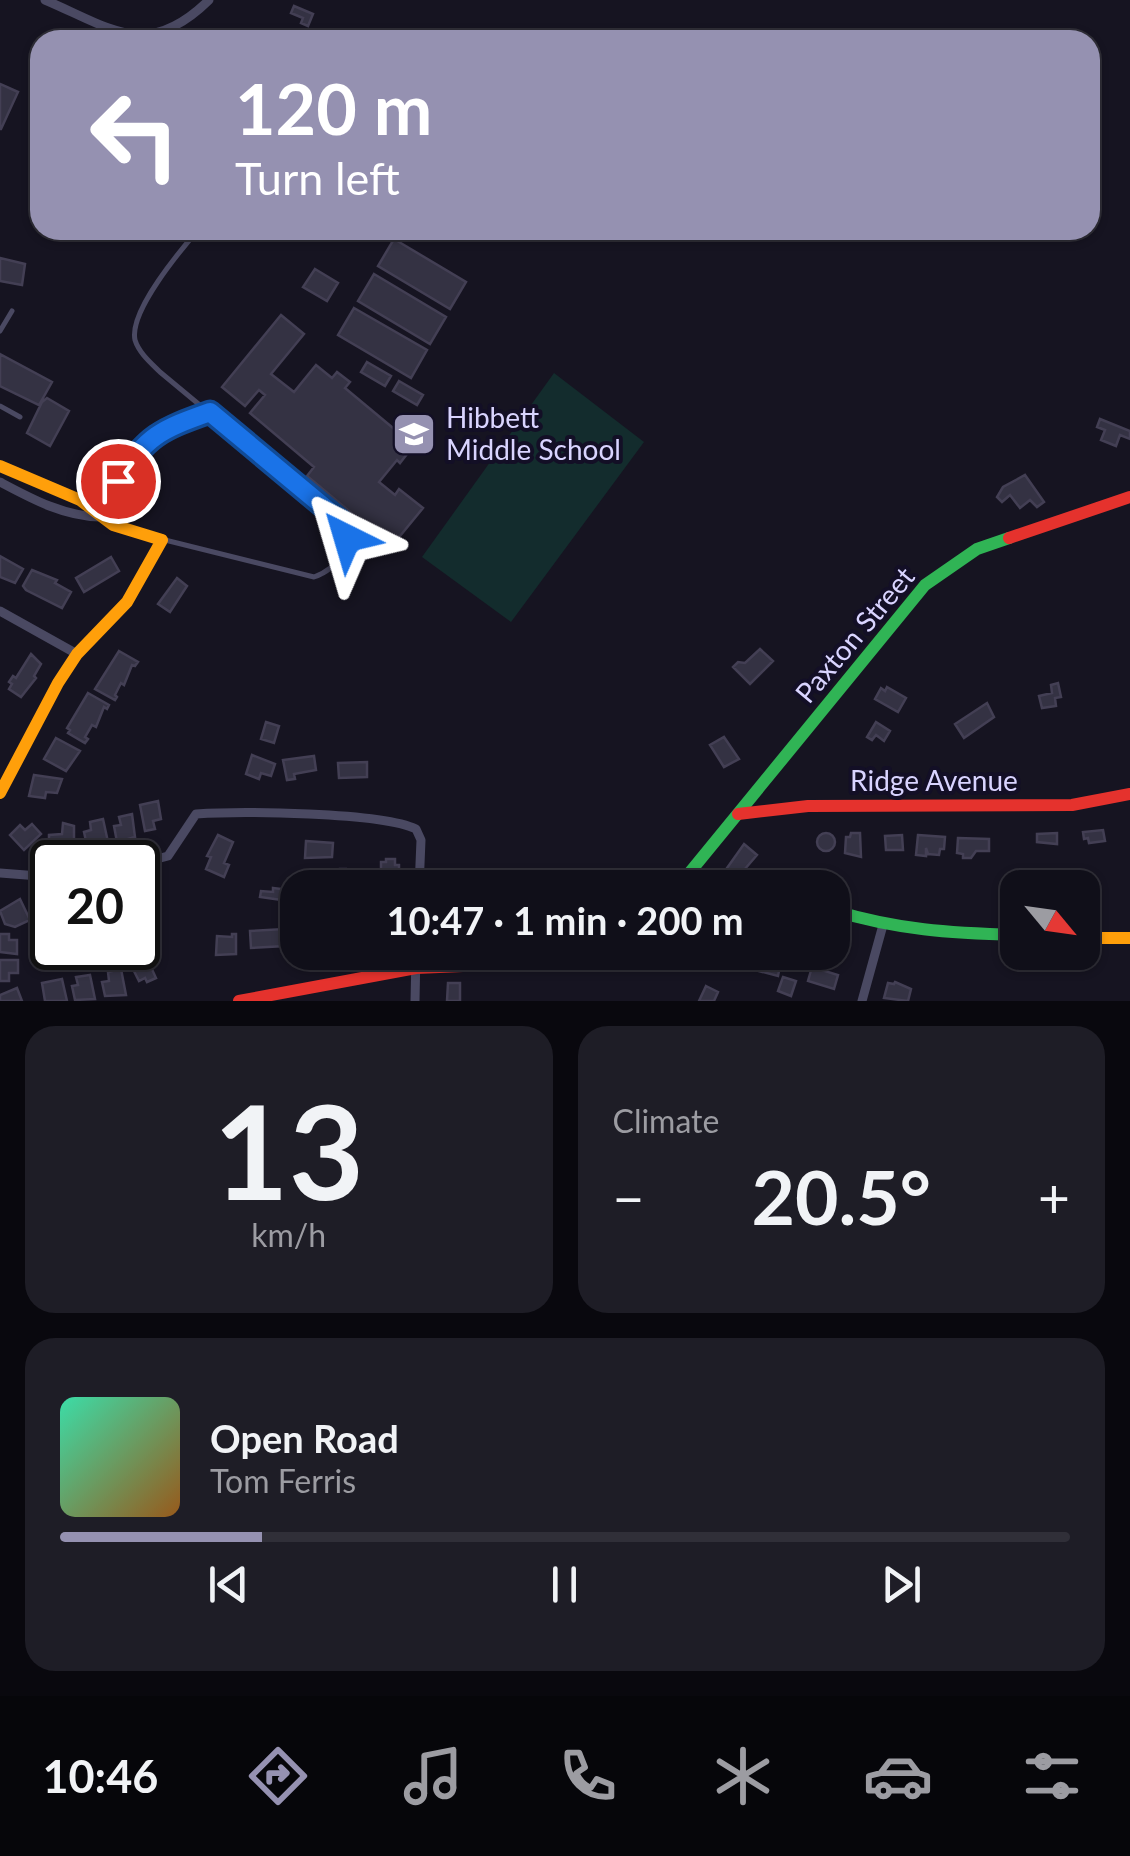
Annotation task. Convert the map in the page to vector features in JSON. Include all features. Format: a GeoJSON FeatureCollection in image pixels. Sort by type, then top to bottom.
{"type":"FeatureCollection","features":[{"type":"Feature","properties":{"kind":"street"},"geometry":{"type":"LineString","coordinates":[[45,0],[105,30]]}},
{"type":"Feature","properties":{"kind":"street"},"geometry":{"type":"LineString","coordinates":[[166,30],[209,0]]}},
{"type":"Feature","properties":{"kind":"street"},"geometry":{"type":"LineString","coordinates":[[0,466],[80,500],[113,524],[162,540],[127,602],[77,654],[0,793]]}},
{"type":"Feature","properties":{"kind":"street"},"geometry":{"type":"LineString","coordinates":[[0,482],[66,512],[102,517]]}},
{"type":"Feature","properties":{"kind":"street","name":"Paxton Street"},"geometry":{"type":"LineString","coordinates":[[692,870],[908,603],[935,577],[1000,539],[1130,497]]}},
{"type":"Feature","properties":{"kind":"street"},"geometry":{"type":"LineString","coordinates":[[0,611],[77,654]]}},
{"type":"Feature","properties":{"kind":"street","name":"Ridge Avenue"},"geometry":{"type":"LineString","coordinates":[[738,814],[808,806],[1072,805],[1130,794]]}},
{"type":"Feature","properties":{"kind":"street"},"geometry":{"type":"LineString","coordinates":[[160,858],[168,856],[196,814],[294,814],[393,821],[416,829],[421,840],[420,870]]}},
{"type":"Feature","properties":{"kind":"street"},"geometry":{"type":"LineString","coordinates":[[0,874],[30,876]]}},
{"type":"Feature","properties":{"kind":"street"},"geometry":{"type":"LineString","coordinates":[[850,915],[928,932],[1000,934]]}},
{"type":"Feature","properties":{"kind":"street"},"geometry":{"type":"LineString","coordinates":[[862,1001],[883,925]]}},
{"type":"Feature","properties":{"kind":"street"},"geometry":{"type":"LineString","coordinates":[[1100,938],[1130,938]]}},
{"type":"Feature","properties":{"kind":"street"},"geometry":{"type":"LineString","coordinates":[[239,1001],[405,970]]}},
{"type":"Feature","properties":{"kind":"street"},"geometry":{"type":"LineString","coordinates":[[416,970],[416,1001]]}},
{"type":"Feature","properties":{"kind":"lane"},"geometry":{"type":"LineString","coordinates":[[162,540],[314,577],[329,572],[342,554],[347,538],[342,522],[137,347],[134,335],[148,298],[191,240]]}},
{"type":"Feature","properties":{"kind":"lane"},"geometry":{"type":"LineString","coordinates":[[0,331],[12,311]]}},
{"type":"Feature","properties":{"kind":"lane"},"geometry":{"type":"LineString","coordinates":[[0,406],[20,417]]}},
{"type":"Feature","properties":{"kind":"lane"},"geometry":{"type":"LineString","coordinates":[[102,517],[106,501],[145,441],[165,427],[210,412]]}},
{"type":"Feature","properties":{"kind":"green space"},"geometry":{"type":"Polygon","coordinates":[[[554,373],[644,442],[511,622],[422,557],[554,373]]]}},
{"type":"Feature","properties":{"kind":"building"},"geometry":{"type":"Polygon","coordinates":[[[294,6],[313,14],[308,26],[301,23],[303,18],[291,13],[294,6]]]}},
{"type":"Feature","properties":{"kind":"building"},"geometry":{"type":"Polygon","coordinates":[[[0,84],[18,92],[1,129],[0,129],[0,84]]]}},
{"type":"Feature","properties":{"kind":"building"},"geometry":{"type":"Polygon","coordinates":[[[396,240],[466,282],[450,309],[378,266],[396,240]]]}},
{"type":"Feature","properties":{"kind":"building"},"geometry":{"type":"Polygon","coordinates":[[[0,258],[25,264],[22,285],[0,281],[0,258]]]}},
{"type":"Feature","properties":{"kind":"building"},"geometry":{"type":"Polygon","coordinates":[[[315,269],[338,283],[327,301],[303,287],[315,269]]]}},
{"type":"Feature","properties":{"kind":"building"},"geometry":{"type":"Polygon","coordinates":[[[374,274],[446,317],[430,344],[358,301],[374,274]]]}},
{"type":"Feature","properties":{"kind":"building"},"geometry":{"type":"Polygon","coordinates":[[[354,308],[427,350],[411,378],[338,335],[354,308]]]}},
{"type":"Feature","properties":{"kind":"building"},"geometry":{"type":"Polygon","coordinates":[[[281,315],[304,334],[271,374],[294,392],[316,365],[332,378],[337,372],[350,382],[345,388],[411,443],[400,463],[397,460],[379,482],[395,495],[399,489],[423,508],[386,553],[360,532],[366,525],[307,476],[314,467],[250,413],[265,395],[259,390],[245,406],[222,387],[281,315]]]}},
{"type":"Feature","properties":{"kind":"building"},"geometry":{"type":"Polygon","coordinates":[[[0,354],[52,382],[39,405],[0,386],[0,354]]]}},
{"type":"Feature","properties":{"kind":"building"},"geometry":{"type":"Polygon","coordinates":[[[367,362],[391,376],[385,386],[361,372],[367,362]]]}},
{"type":"Feature","properties":{"kind":"building"},"geometry":{"type":"Polygon","coordinates":[[[399,381],[423,395],[417,405],[393,391],[399,381]]]}},
{"type":"Feature","properties":{"kind":"building"},"geometry":{"type":"Polygon","coordinates":[[[47,398],[69,411],[50,446],[27,433],[47,398]]]}},
{"type":"Feature","properties":{"kind":"building"},"geometry":{"type":"Polygon","coordinates":[[[1100,419],[1130,431],[1130,439],[1120,435],[1116,446],[1101,440],[1105,430],[1097,427],[1100,419]]]}},
{"type":"Feature","properties":{"kind":"building"},"geometry":{"type":"Polygon","coordinates":[[[1025,475],[1044,502],[1037,507],[1030,500],[1020,508],[1010,495],[1002,502],[997,497],[1003,487],[1025,475]]]}},
{"type":"Feature","properties":{"kind":"building"},"geometry":{"type":"Polygon","coordinates":[[[0,556],[23,569],[15,583],[0,577],[0,556]]]}},
{"type":"Feature","properties":{"kind":"building"},"geometry":{"type":"Polygon","coordinates":[[[111,557],[119,571],[84,592],[76,578],[111,557]]]}},
{"type":"Feature","properties":{"kind":"building"},"geometry":{"type":"Polygon","coordinates":[[[32,570],[57,580],[55,583],[71,592],[62,608],[26,590],[23,586],[32,570]]]}},
{"type":"Feature","properties":{"kind":"building"},"geometry":{"type":"Polygon","coordinates":[[[177,578],[187,586],[170,612],[158,604],[177,578]]]}},
{"type":"Feature","properties":{"kind":"building"},"geometry":{"type":"Polygon","coordinates":[[[760,649],[773,661],[750,684],[733,667],[738,662],[745,663],[760,649]]]}},
{"type":"Feature","properties":{"kind":"building"},"geometry":{"type":"Polygon","coordinates":[[[119,651],[138,662],[132,665],[124,685],[121,683],[115,700],[95,689],[119,651]]]}},
{"type":"Feature","properties":{"kind":"building"},"geometry":{"type":"Polygon","coordinates":[[[31,654],[41,664],[21,697],[9,689],[9,682],[13,676],[16,678],[31,654]]]}},
{"type":"Feature","properties":{"kind":"building"},"geometry":{"type":"Polygon","coordinates":[[[1058,683],[1061,697],[1055,698],[1056,706],[1042,708],[1039,696],[1052,693],[1051,685],[1058,683]]]}},
{"type":"Feature","properties":{"kind":"building"},"geometry":{"type":"Polygon","coordinates":[[[887,687],[906,698],[898,712],[875,699],[881,688],[885,691],[887,687]]]}},
{"type":"Feature","properties":{"kind":"building"},"geometry":{"type":"Polygon","coordinates":[[[88,693],[109,705],[104,707],[96,727],[92,725],[85,743],[68,733],[67,728],[88,693]]]}},
{"type":"Feature","properties":{"kind":"building"},"geometry":{"type":"Polygon","coordinates":[[[987,703],[994,717],[964,738],[955,724],[987,703]]]}},
{"type":"Feature","properties":{"kind":"building"},"geometry":{"type":"Polygon","coordinates":[[[266,722],[279,726],[274,743],[261,739],[266,722]]]}},
{"type":"Feature","properties":{"kind":"building"},"geometry":{"type":"Polygon","coordinates":[[[876,722],[890,731],[884,741],[876,735],[872,740],[867,737],[876,722]]]}},
{"type":"Feature","properties":{"kind":"building"},"geometry":{"type":"Polygon","coordinates":[[[724,737],[739,759],[724,767],[710,745],[724,737]]]}},
{"type":"Feature","properties":{"kind":"building"},"geometry":{"type":"Polygon","coordinates":[[[56,738],[80,751],[66,771],[44,759],[56,738]]]}},
{"type":"Feature","properties":{"kind":"building"},"geometry":{"type":"Polygon","coordinates":[[[252,755],[275,764],[271,776],[261,773],[259,779],[246,774],[252,755]]]}},
{"type":"Feature","properties":{"kind":"building"},"geometry":{"type":"Polygon","coordinates":[[[314,756],[316,770],[294,774],[295,779],[287,780],[283,760],[314,756]]]}},
{"type":"Feature","properties":{"kind":"building"},"geometry":{"type":"Polygon","coordinates":[[[367,762],[367,777],[339,778],[338,763],[367,762]]]}},
{"type":"Feature","properties":{"kind":"building"},"geometry":{"type":"Polygon","coordinates":[[[34,775],[62,779],[57,793],[46,792],[45,798],[29,796],[34,775]]]}},
{"type":"Feature","properties":{"kind":"building"},"geometry":{"type":"Polygon","coordinates":[[[158,801],[161,819],[153,821],[155,829],[145,831],[140,805],[158,801]]]}},
{"type":"Feature","properties":{"kind":"building"},"geometry":{"type":"Polygon","coordinates":[[[132,814],[135,837],[117,840],[114,826],[121,825],[119,817],[132,814]]]}},
{"type":"Feature","properties":{"kind":"building"},"geometry":{"type":"Polygon","coordinates":[[[103,819],[108,840],[86,840],[84,832],[91,830],[90,822],[103,819]]]}},
{"type":"Feature","properties":{"kind":"building"},"geometry":{"type":"Polygon","coordinates":[[[63,823],[74,826],[74,840],[49,840],[49,835],[62,834],[63,823]]]}},
{"type":"Feature","properties":{"kind":"building"},"geometry":{"type":"Polygon","coordinates":[[[32,824],[41,834],[30,840],[24,850],[10,835],[20,825],[25,830],[32,824]]]}},
{"type":"Feature","properties":{"kind":"building"},"geometry":{"type":"Polygon","coordinates":[[[1103,830],[1105,841],[1089,843],[1088,838],[1084,839],[1083,832],[1103,830]]]}},
{"type":"Feature","properties":{"kind":"building"},"geometry":{"type":"Polygon","coordinates":[[[826,833],[835,842],[826,851],[817,842],[826,833]]]}},
{"type":"Feature","properties":{"kind":"building"},"geometry":{"type":"Polygon","coordinates":[[[860,833],[861,857],[845,853],[846,837],[860,833]]]}},
{"type":"Feature","properties":{"kind":"building"},"geometry":{"type":"Polygon","coordinates":[[[1057,833],[1057,844],[1037,842],[1037,834],[1057,833]]]}},
{"type":"Feature","properties":{"kind":"building"},"geometry":{"type":"Polygon","coordinates":[[[218,835],[233,842],[224,863],[229,865],[224,877],[206,869],[211,857],[207,856],[218,835]]]}},
{"type":"Feature","properties":{"kind":"building"},"geometry":{"type":"Polygon","coordinates":[[[902,835],[903,850],[886,850],[885,836],[902,835]]]}},
{"type":"Feature","properties":{"kind":"building"},"geometry":{"type":"Polygon","coordinates":[[[918,835],[945,837],[944,849],[940,849],[939,855],[928,854],[926,848],[926,856],[916,855],[918,835]]]}},
{"type":"Feature","properties":{"kind":"building"},"geometry":{"type":"Polygon","coordinates":[[[958,838],[989,839],[989,851],[976,851],[971,858],[963,858],[963,854],[957,853],[958,838]]]}},
{"type":"Feature","properties":{"kind":"building"},"geometry":{"type":"Polygon","coordinates":[[[306,841],[333,843],[332,857],[305,858],[306,841]]]}},
{"type":"Feature","properties":{"kind":"building"},"geometry":{"type":"Polygon","coordinates":[[[744,844],[757,855],[744,870],[727,868],[744,844]]]}},
{"type":"Feature","properties":{"kind":"building"},"geometry":{"type":"Polygon","coordinates":[[[395,859],[399,870],[381,870],[381,862],[395,859]]]}},
{"type":"Feature","properties":{"kind":"building"},"geometry":{"type":"Polygon","coordinates":[[[273,888],[280,889],[280,900],[260,897],[261,891],[273,892],[273,888]]]}},
{"type":"Feature","properties":{"kind":"building"},"geometry":{"type":"Polygon","coordinates":[[[20,899],[30,920],[15,927],[5,924],[0,911],[20,899]]]}},
{"type":"Feature","properties":{"kind":"building"},"geometry":{"type":"Polygon","coordinates":[[[280,929],[280,946],[251,948],[250,931],[280,929]]]}},
{"type":"Feature","properties":{"kind":"building"},"geometry":{"type":"Polygon","coordinates":[[[0,934],[17,940],[17,954],[0,952],[0,934]]]}},
{"type":"Feature","properties":{"kind":"building"},"geometry":{"type":"Polygon","coordinates":[[[236,934],[236,954],[216,955],[217,936],[236,934]]]}},
{"type":"Feature","properties":{"kind":"building"},"geometry":{"type":"Polygon","coordinates":[[[0,960],[18,960],[18,973],[9,973],[9,981],[0,981],[0,960]]]}},
{"type":"Feature","properties":{"kind":"building"},"geometry":{"type":"Polygon","coordinates":[[[121,970],[126,995],[105,996],[102,982],[109,981],[108,972],[121,970]]]}},
{"type":"Feature","properties":{"kind":"building"},"geometry":{"type":"Polygon","coordinates":[[[134,970],[152,970],[156,978],[139,981],[134,970]]]}},
{"type":"Feature","properties":{"kind":"building"},"geometry":{"type":"Polygon","coordinates":[[[755,970],[779,970],[778,976],[755,970]]]}},
{"type":"Feature","properties":{"kind":"building"},"geometry":{"type":"Polygon","coordinates":[[[811,970],[838,975],[834,989],[808,981],[811,970]]]}},
{"type":"Feature","properties":{"kind":"building"},"geometry":{"type":"Polygon","coordinates":[[[90,975],[95,999],[75,1000],[72,986],[78,985],[76,977],[90,975]]]}},
{"type":"Feature","properties":{"kind":"building"},"geometry":{"type":"Polygon","coordinates":[[[783,977],[796,981],[791,996],[778,991],[783,977]]]}},
{"type":"Feature","properties":{"kind":"building"},"geometry":{"type":"Polygon","coordinates":[[[62,979],[67,1001],[45,1001],[42,983],[62,979]]]}},
{"type":"Feature","properties":{"kind":"building"},"geometry":{"type":"Polygon","coordinates":[[[448,983],[460,983],[460,1001],[447,1001],[448,983]]]}},
{"type":"Feature","properties":{"kind":"building"},"geometry":{"type":"Polygon","coordinates":[[[888,983],[911,989],[908,1001],[884,998],[888,983]]]}},
{"type":"Feature","properties":{"kind":"building"},"geometry":{"type":"Polygon","coordinates":[[[706,986],[718,992],[714,1001],[699,1001],[706,986]]]}},
{"type":"Feature","properties":{"kind":"building"},"geometry":{"type":"Polygon","coordinates":[[[17,988],[22,1001],[0,1001],[0,995],[17,988]]]}},
{"type":"Feature","properties":{"kind":"traffic: fast"},"geometry":{"type":"LineString","coordinates":[[692,870],[925,585],[977,549],[1009,538]]}},
{"type":"Feature","properties":{"kind":"traffic: fast"},"geometry":{"type":"LineString","coordinates":[[850,915],[924,929],[1000,934]]}},
{"type":"Feature","properties":{"kind":"traffic: slow"},"geometry":{"type":"LineString","coordinates":[[0,466],[80,500],[113,525],[162,540],[127,602],[77,654],[58,683],[0,793]]}},
{"type":"Feature","properties":{"kind":"traffic: slow"},"geometry":{"type":"LineString","coordinates":[[1100,938],[1130,938]]}},
{"type":"Feature","properties":{"kind":"traffic: jam"},"geometry":{"type":"LineString","coordinates":[[1009,538],[1130,497]]}},
{"type":"Feature","properties":{"kind":"traffic: jam"},"geometry":{"type":"LineString","coordinates":[[738,814],[808,806],[1072,805],[1130,794]]}},
{"type":"Feature","properties":{"kind":"traffic: jam"},"geometry":{"type":"LineString","coordinates":[[239,1001],[405,970]]}},
{"type":"Feature","properties":{"kind":"place","name":"Hibbett Middle School"},"geometry":{"type":"Point","coordinates":[414,434]}},
{"type":"Feature","properties":{"kind":"route"},"geometry":{"type":"LineString","coordinates":[[118,481],[145,441],[165,427],[210,412],[342,522],[347,538]]}}]}
